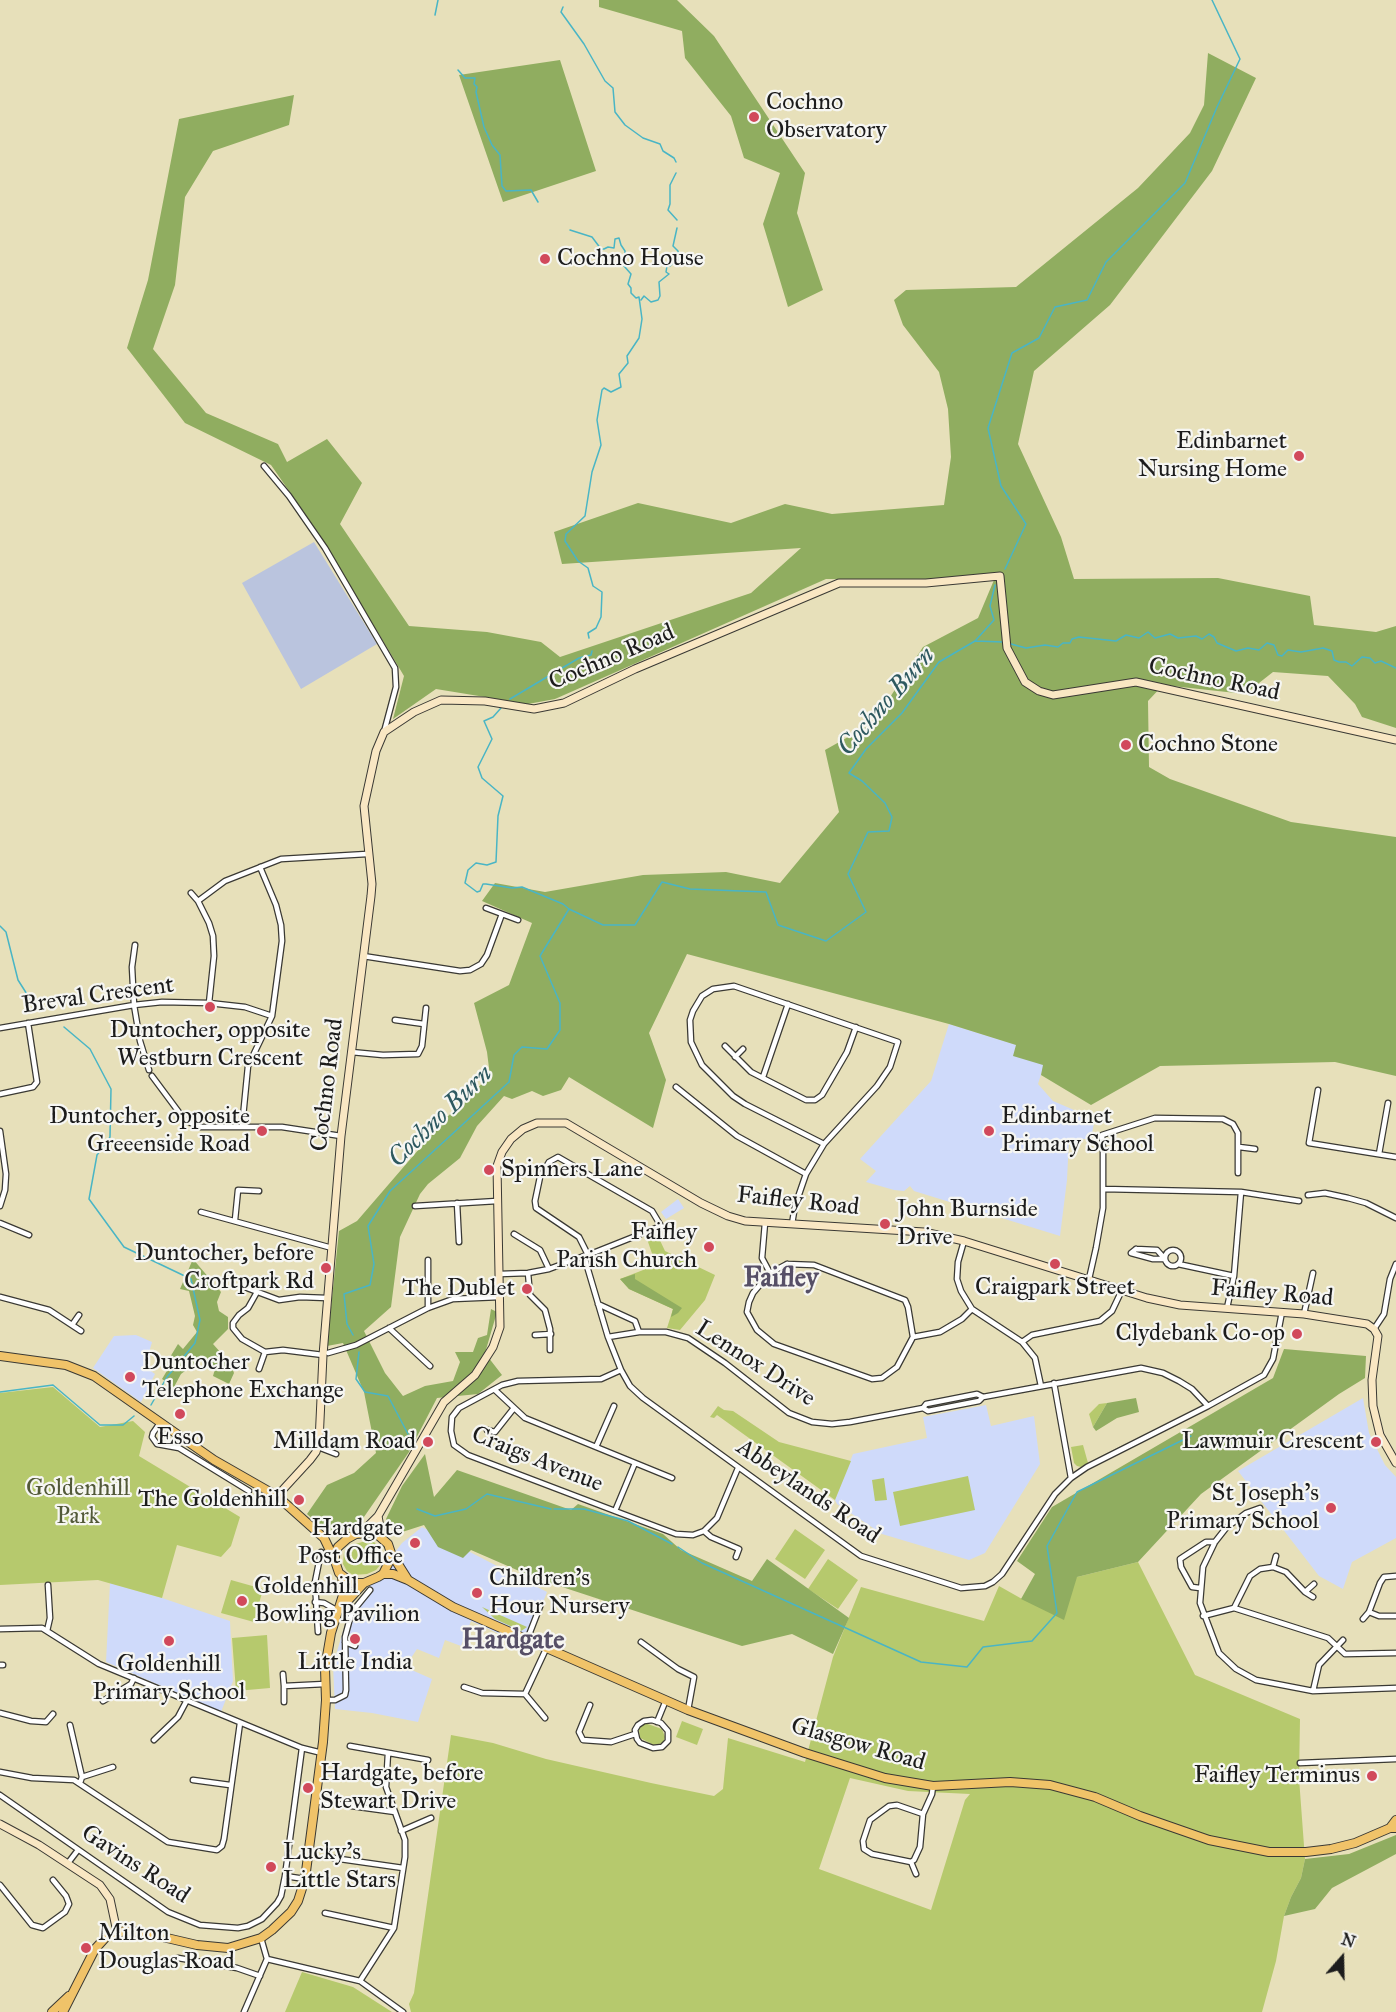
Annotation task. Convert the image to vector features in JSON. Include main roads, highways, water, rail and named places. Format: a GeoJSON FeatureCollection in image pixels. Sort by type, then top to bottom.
{"type":"FeatureCollection","features":[{"type":"Feature","properties":{"kind":"main road"},"geometry":{"type":"LineString","coordinates":[[0,1356],[42,1361],[82,1370],[214,1460],[277,1496],[324,1538],[341,1544]]}},
{"type":"Feature","properties":{"kind":"main road"},"geometry":{"type":"LineString","coordinates":[[335,1561],[336,1551],[341,1544],[351,1536],[361,1533],[373,1533],[382,1538],[388,1544],[391,1553],[390,1562],[383,1574],[364,1583],[338,1611]]}},
{"type":"Feature","properties":{"kind":"main road"},"geometry":{"type":"LineString","coordinates":[[63,2012],[95,1949],[106,1937],[117,1932],[141,1932],[212,1948],[239,1946],[261,1938],[272,1930],[291,1912],[298,1901],[305,1880],[322,1753],[327,1653],[344,1592],[342,1577],[324,1538]]}},
{"type":"Feature","properties":{"kind":"main road","name":"Glasgow Road"},"geometry":{"type":"LineString","coordinates":[[391,1553],[408,1580]]}},
{"type":"Feature","properties":{"kind":"main road","name":"Glasgow Road"},"geometry":{"type":"LineString","coordinates":[[383,1574],[393,1574],[408,1580],[453,1607],[688,1710],[836,1764],[885,1778],[933,1786],[1010,1782],[1050,1785],[1095,1797],[1140,1816],[1209,1840],[1269,1852],[1306,1852],[1354,1843],[1393,1828],[1396,1820]]}},
{"type":"Feature","properties":{"kind":"main road"},"geometry":{"type":"LineString","coordinates":[[342,1577],[352,1582],[364,1583]]}},
{"type":"Feature","properties":{"kind":"main road"},"geometry":{"type":"LineString","coordinates":[[52,2012],[70,1995]]}},
{"type":"Feature","properties":{"kind":"waterway"},"geometry":{"type":"LineString","coordinates":[[435,15],[438,0]]}},
{"type":"Feature","properties":{"kind":"waterway","name":"Cochno Burn"},"geometry":{"type":"LineString","coordinates":[[1005,569],[1026,524],[1001,486],[988,428],[1012,353],[1039,338],[1055,307],[1087,300],[1106,262],[1185,183],[1240,59],[1212,0]]}},
{"type":"Feature","properties":{"kind":"waterway"},"geometry":{"type":"LineString","coordinates":[[563,7],[561,12],[584,44],[605,81],[613,88],[615,112],[625,125],[643,138],[660,144],[663,151],[676,162]]}},
{"type":"Feature","properties":{"kind":"waterway"},"geometry":{"type":"LineString","coordinates":[[458,70],[465,78],[475,78],[474,84],[477,87],[476,92],[484,127],[492,145],[500,155],[502,186],[506,191],[531,190],[538,202]]}},
{"type":"Feature","properties":{"kind":"waterway"},"geometry":{"type":"LineString","coordinates":[[676,173],[670,185],[668,210],[677,220]]}},
{"type":"Feature","properties":{"kind":"waterway"},"geometry":{"type":"LineString","coordinates":[[641,300],[644,296],[651,302],[658,300],[659,282],[669,274],[666,272],[667,266],[679,260],[678,251],[673,246],[677,228]]}},
{"type":"Feature","properties":{"kind":"waterway"},"geometry":{"type":"LineString","coordinates":[[570,230],[592,237],[601,249],[614,248],[615,239],[619,238],[625,251],[624,266],[631,274],[628,284],[631,293],[636,298],[639,297],[642,319],[639,338],[627,356],[628,363],[619,374],[621,387],[611,392],[604,388],[602,390],[597,420],[601,445],[592,472],[585,516],[566,534],[565,541],[578,561],[588,568],[593,586],[602,592],[601,617],[596,628],[588,633],[589,638]]}},
{"type":"Feature","properties":{"kind":"waterway","name":"Cochno Burn"},"geometry":{"type":"LineString","coordinates":[[353,1335],[347,1324],[344,1294],[370,1285],[374,1264],[368,1226],[390,1191],[509,1082],[514,1055],[522,1047],[547,1049],[560,1030],[560,1003],[540,956],[569,909],[603,925],[635,925],[662,882],[690,889],[766,892],[778,925],[826,941],[866,912],[848,874],[868,832],[889,831],[892,817],[885,803],[862,781],[849,773],[866,749],[902,713],[939,662],[975,641],[994,620],[990,606],[995,585]]}},
{"type":"Feature","properties":{"kind":"waterway"},"geometry":{"type":"LineString","coordinates":[[1011,644],[1026,648],[1045,645],[1058,647],[1079,637],[1116,641],[1126,635],[1139,638],[1148,632],[1155,638],[1170,634],[1178,638],[1196,636],[1202,639],[1209,634],[1217,643],[1236,651],[1248,648],[1259,650],[1267,643],[1274,645],[1278,655],[1282,656],[1288,650],[1301,652],[1323,648],[1332,651],[1334,660],[1346,662],[1352,666],[1362,657],[1370,658],[1375,663],[1381,661],[1396,668]]}},
{"type":"Feature","properties":{"kind":"waterway"},"geometry":{"type":"LineString","coordinates":[[975,641],[1003,642]]}},
{"type":"Feature","properties":{"kind":"waterway"},"geometry":{"type":"LineString","coordinates":[[510,699],[579,658],[591,655],[592,651]]}},
{"type":"Feature","properties":{"kind":"waterway"},"geometry":{"type":"LineString","coordinates":[[501,708],[493,717],[484,721],[492,739],[478,767],[482,778],[503,796],[498,816],[496,862],[487,865],[476,863],[468,870],[465,883],[477,892],[483,884],[522,887],[563,904],[569,909]]}},
{"type":"Feature","properties":{"kind":"waterway"},"geometry":{"type":"LineString","coordinates":[[0,926],[6,932],[18,980],[37,1010]]}},
{"type":"Feature","properties":{"kind":"waterway"},"geometry":{"type":"LineString","coordinates":[[64,1027],[90,1049],[111,1089],[110,1137],[97,1155],[89,1199],[124,1247],[191,1279],[200,1320],[195,1343],[167,1377],[151,1405]]}},
{"type":"Feature","properties":{"kind":"waterway","name":"Cochno Burn"},"geometry":{"type":"LineString","coordinates":[[359,1352],[356,1379],[365,1392],[388,1396],[408,1434]]}},
{"type":"Feature","properties":{"kind":"waterway"},"geometry":{"type":"LineString","coordinates":[[0,1392],[53,1385],[100,1425],[123,1425],[134,1416]]}},
{"type":"Feature","properties":{"kind":"waterway"},"geometry":{"type":"LineString","coordinates":[[678,1547],[702,1563],[921,1662],[967,1667],[983,1647],[1032,1641],[1057,1613],[1047,1546],[1077,1492],[1191,1436]]}},
{"type":"Feature","properties":{"kind":"waterway"},"geometry":{"type":"LineString","coordinates":[[417,1509],[435,1516],[466,1509],[487,1494],[551,1509]]}},
{"type":"Feature","properties":{"kind":"waterway"},"geometry":{"type":"LineString","coordinates":[[554,1509],[584,1509],[628,1521],[672,1544]]}},
{"type":"Feature","properties":{"kind":"place","name":"Cochno Observatory"},"geometry":{"type":"Point","coordinates":[754,117]}},
{"type":"Feature","properties":{"kind":"place","name":"Cochno House"},"geometry":{"type":"Point","coordinates":[545,259]}},
{"type":"Feature","properties":{"kind":"place","name":"Edinbarnet Nursing Home"},"geometry":{"type":"Point","coordinates":[1299,456]}},
{"type":"Feature","properties":{"kind":"place","name":"Cochno Stone"},"geometry":{"type":"Point","coordinates":[1126,745]}},
{"type":"Feature","properties":{"kind":"place","name":"Duntocher, opposite Westburn Crescent"},"geometry":{"type":"Point","coordinates":[210,1007]}},
{"type":"Feature","properties":{"kind":"place","name":"Duntocher, opposite Greeenside Road"},"geometry":{"type":"Point","coordinates":[262,1131]}},
{"type":"Feature","properties":{"kind":"place","name":"Edinbarnet Primary School"},"geometry":{"type":"Point","coordinates":[989,1131]}},
{"type":"Feature","properties":{"kind":"place","name":"Spinners Lane"},"geometry":{"type":"Point","coordinates":[489,1170]}},
{"type":"Feature","properties":{"kind":"place","name":"John Burnside Drive"},"geometry":{"type":"Point","coordinates":[885,1224]}},
{"type":"Feature","properties":{"kind":"place","name":"Faifley Parish Church"},"geometry":{"type":"Point","coordinates":[709,1247]}},
{"type":"Feature","properties":{"kind":"place","name":"Craigpark Street"},"geometry":{"type":"Point","coordinates":[1055,1264]}},
{"type":"Feature","properties":{"kind":"place","name":"Duntocher, before Croftpark Rd"},"geometry":{"type":"Point","coordinates":[326,1268]}},
{"type":"Feature","properties":{"kind":"place","name":"The Dublet"},"geometry":{"type":"Point","coordinates":[527,1289]}},
{"type":"Feature","properties":{"kind":"place","name":"Clydebank Co-op"},"geometry":{"type":"Point","coordinates":[1297,1334]}},
{"type":"Feature","properties":{"kind":"place","name":"Duntocher Telephone Exchange"},"geometry":{"type":"Point","coordinates":[130,1377]}},
{"type":"Feature","properties":{"kind":"place","name":"Esso"},"geometry":{"type":"Point","coordinates":[180,1414]}},
{"type":"Feature","properties":{"kind":"place","name":"Milldam Road"},"geometry":{"type":"Point","coordinates":[428,1442]}},
{"type":"Feature","properties":{"kind":"place","name":"Lawmuir Crescent"},"geometry":{"type":"Point","coordinates":[1376,1442]}},
{"type":"Feature","properties":{"kind":"place","name":"The Goldenhill"},"geometry":{"type":"Point","coordinates":[299,1500]}},
{"type":"Feature","properties":{"kind":"place","name":"St Joseph's Primary School"},"geometry":{"type":"Point","coordinates":[1331,1508]}},
{"type":"Feature","properties":{"kind":"place","name":"Hardgate Post Office"},"geometry":{"type":"Point","coordinates":[415,1543]}},
{"type":"Feature","properties":{"kind":"place","name":"Children’s Hour Nursery"},"geometry":{"type":"Point","coordinates":[477,1593]}},
{"type":"Feature","properties":{"kind":"place","name":"Goldenhill Bowling Pavilion"},"geometry":{"type":"Point","coordinates":[242,1601]}},
{"type":"Feature","properties":{"kind":"place","name":"Little India"},"geometry":{"type":"Point","coordinates":[355,1639]}},
{"type":"Feature","properties":{"kind":"place","name":"Goldenhill Primary School"},"geometry":{"type":"Point","coordinates":[169,1641]}},
{"type":"Feature","properties":{"kind":"place","name":"Faifley Terminus"},"geometry":{"type":"Point","coordinates":[1372,1776]}},
{"type":"Feature","properties":{"kind":"place","name":"Hardgate, before Stewart Drive"},"geometry":{"type":"Point","coordinates":[308,1788]}},
{"type":"Feature","properties":{"kind":"place","name":"Lucky's Little Stars"},"geometry":{"type":"Point","coordinates":[271,1867]}},
{"type":"Feature","properties":{"kind":"place","name":"Milton Douglas Road"},"geometry":{"type":"Point","coordinates":[86,1948]}},
{"type":"Feature","properties":{"kind":"district","name":"Faifley"},"geometry":{"type":"Point","coordinates":[781,1279]}},
{"type":"Feature","properties":{"kind":"district","name":"Hardgate"},"geometry":{"type":"Point","coordinates":[513,1641]}},
{"type":"Feature","properties":{"kind":"park label","name":"Goldenhill Park"},"geometry":{"type":"Point","coordinates":[78,1503]}}]}
